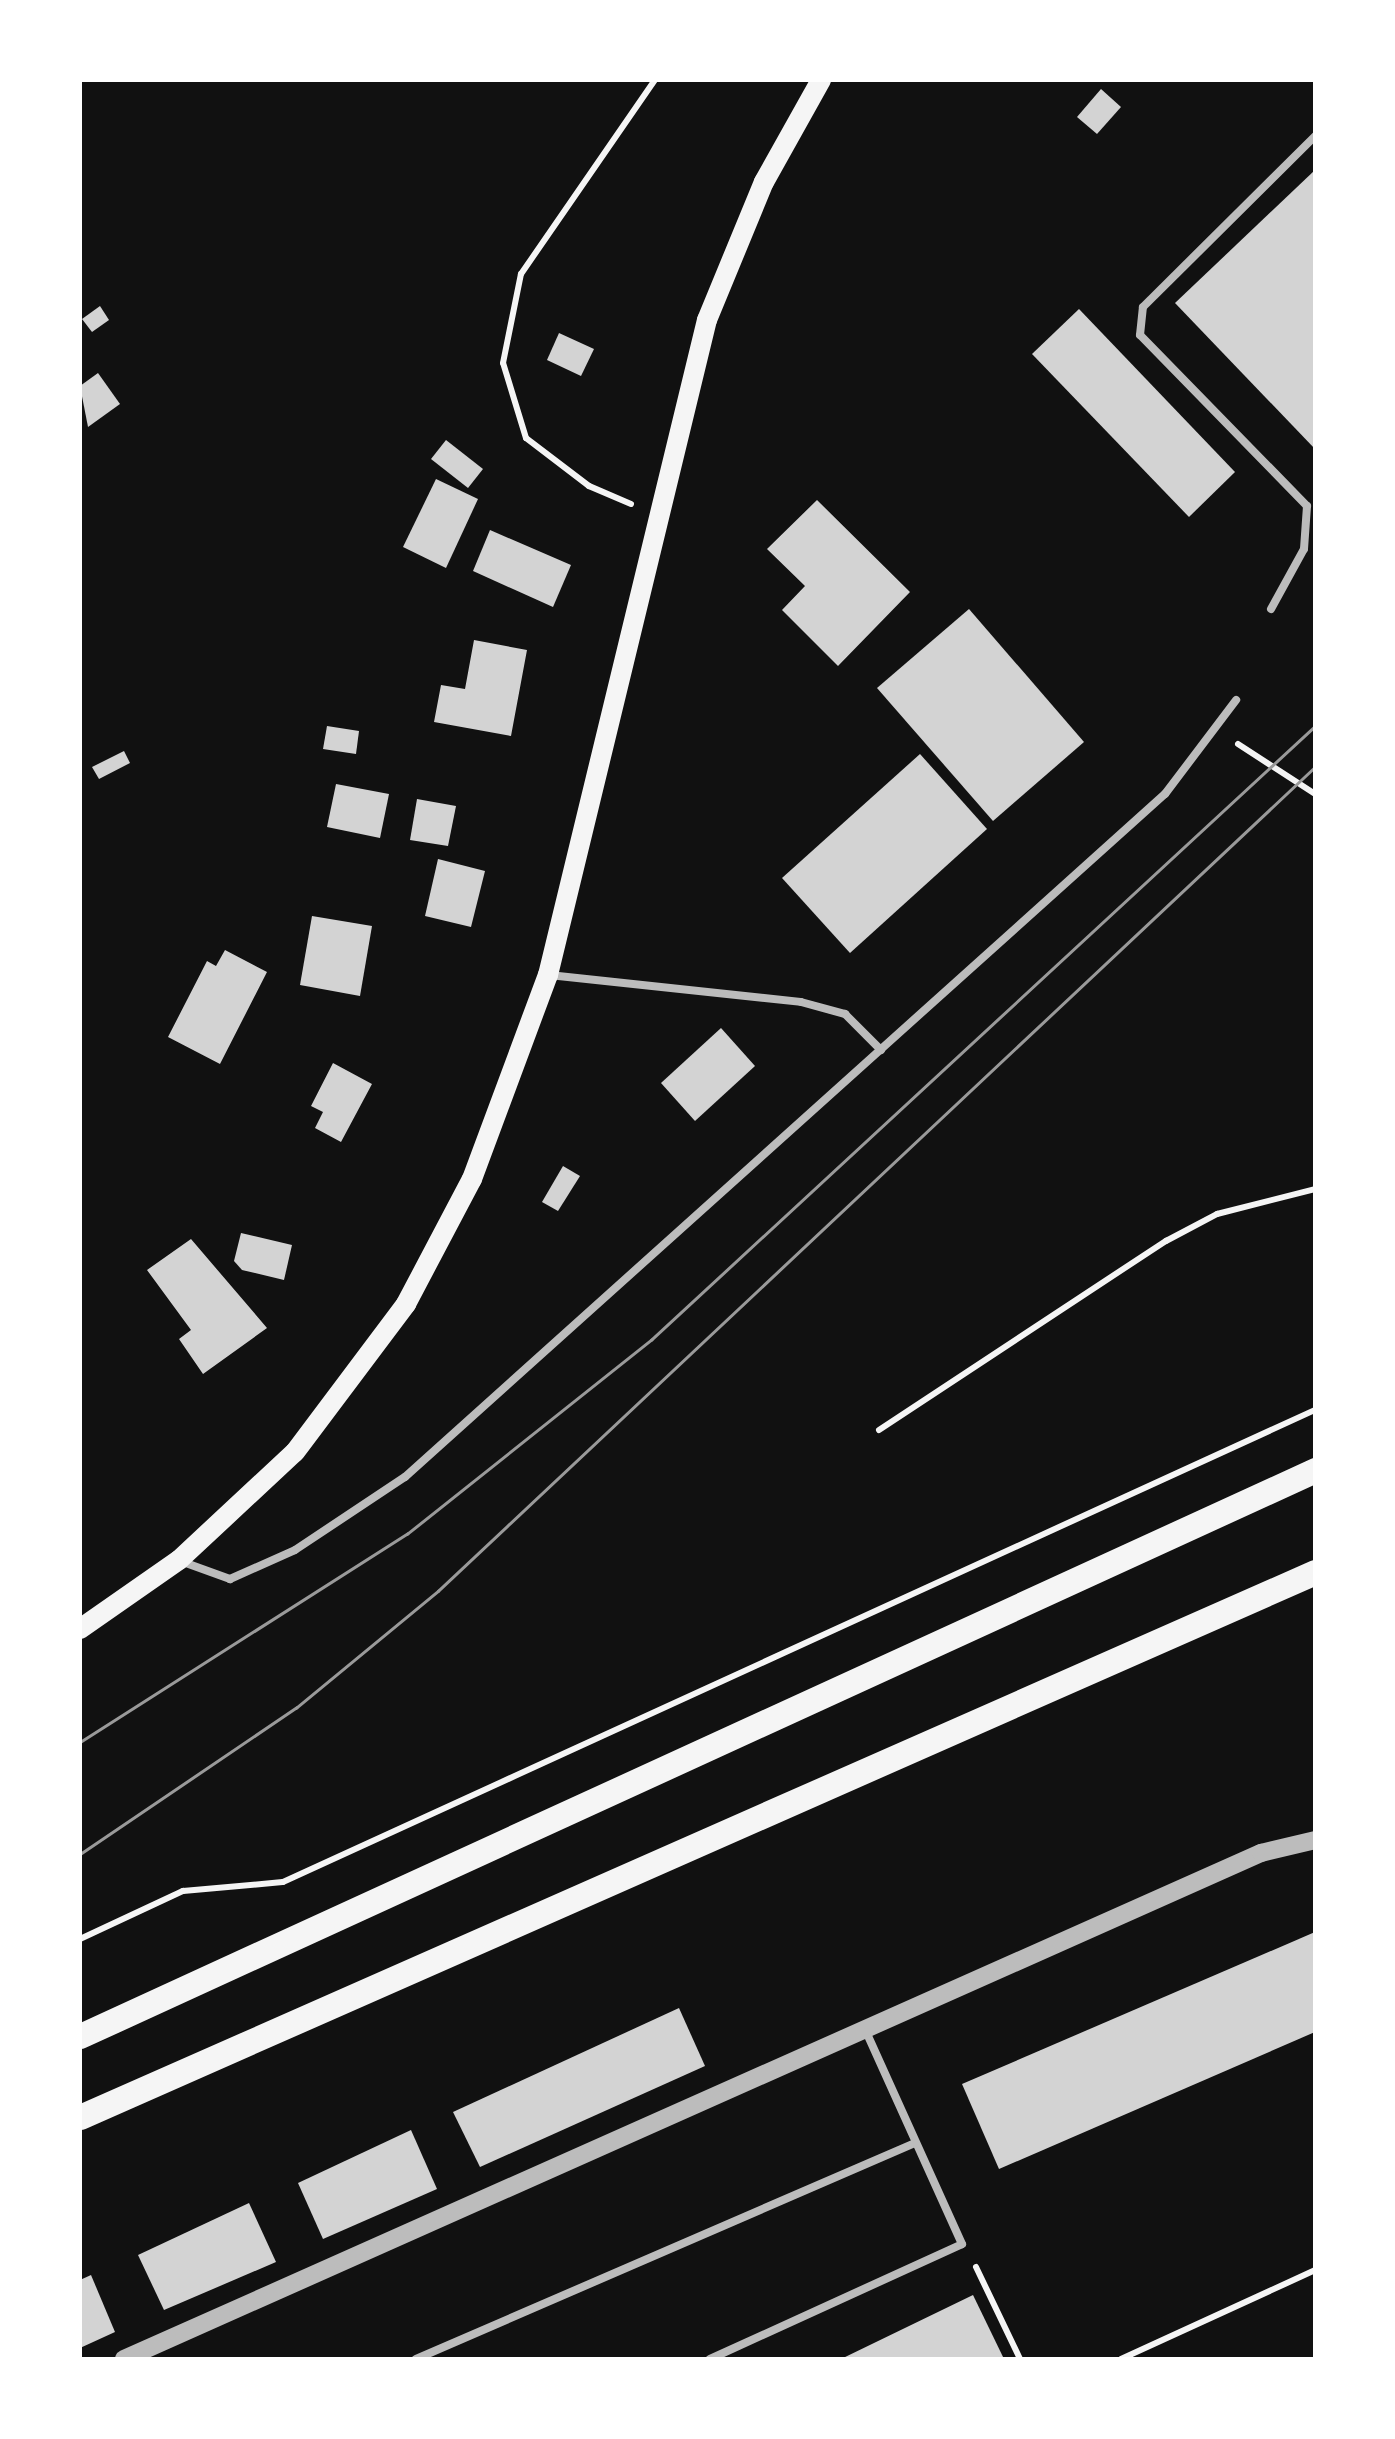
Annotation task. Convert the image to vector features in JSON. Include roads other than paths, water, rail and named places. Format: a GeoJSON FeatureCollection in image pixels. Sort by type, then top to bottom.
{"type":"FeatureCollection","features":[{"type":"Feature","properties":{"kind":"main road"},"geometry":{"type":"LineString","coordinates":[[80,1629],[179,1560],[295,1452],[406,1304],[505,1107],[548,975],[655,514],[734,247],[821,80]]}},
{"type":"Feature","properties":{"kind":"main road"},"geometry":{"type":"LineString","coordinates":[[80,2036],[1315,1470]]}},
{"type":"Feature","properties":{"kind":"main road"},"geometry":{"type":"LineString","coordinates":[[80,2117],[1315,1572]]}},
{"type":"Feature","properties":{"kind":"street"},"geometry":{"type":"LineString","coordinates":[[124,2359],[1261,1854],[1315,1840]]}},
{"type":"Feature","properties":{"kind":"lane"},"geometry":{"type":"LineString","coordinates":[[1307,506],[1140,335],[1143,307],[1315,136]]}},
{"type":"Feature","properties":{"kind":"lane"},"geometry":{"type":"LineString","coordinates":[[1271,609],[1304,549],[1307,506],[1315,498]]}},
{"type":"Feature","properties":{"kind":"lane"},"geometry":{"type":"LineString","coordinates":[[179,1560],[230,1579],[295,1550],[405,1477],[882,1050],[1215,739],[1236,700]]}},
{"type":"Feature","properties":{"kind":"lane"},"geometry":{"type":"LineString","coordinates":[[548,975],[801,1002],[845,1014],[882,1050]]}},
{"type":"Feature","properties":{"kind":"lane"},"geometry":{"type":"LineString","coordinates":[[710,2359],[962,2244],[866,2029]]}},
{"type":"Feature","properties":{"kind":"lane"},"geometry":{"type":"LineString","coordinates":[[416,2359],[916,2143]]}},
{"type":"Feature","properties":{"kind":"tram line"},"geometry":{"type":"LineString","coordinates":[[80,1742],[407,1534],[651,1340],[1315,726]]}},
{"type":"Feature","properties":{"kind":"tram line"},"geometry":{"type":"LineString","coordinates":[[80,1854],[296,1708],[438,1591],[1315,767]]}}]}
